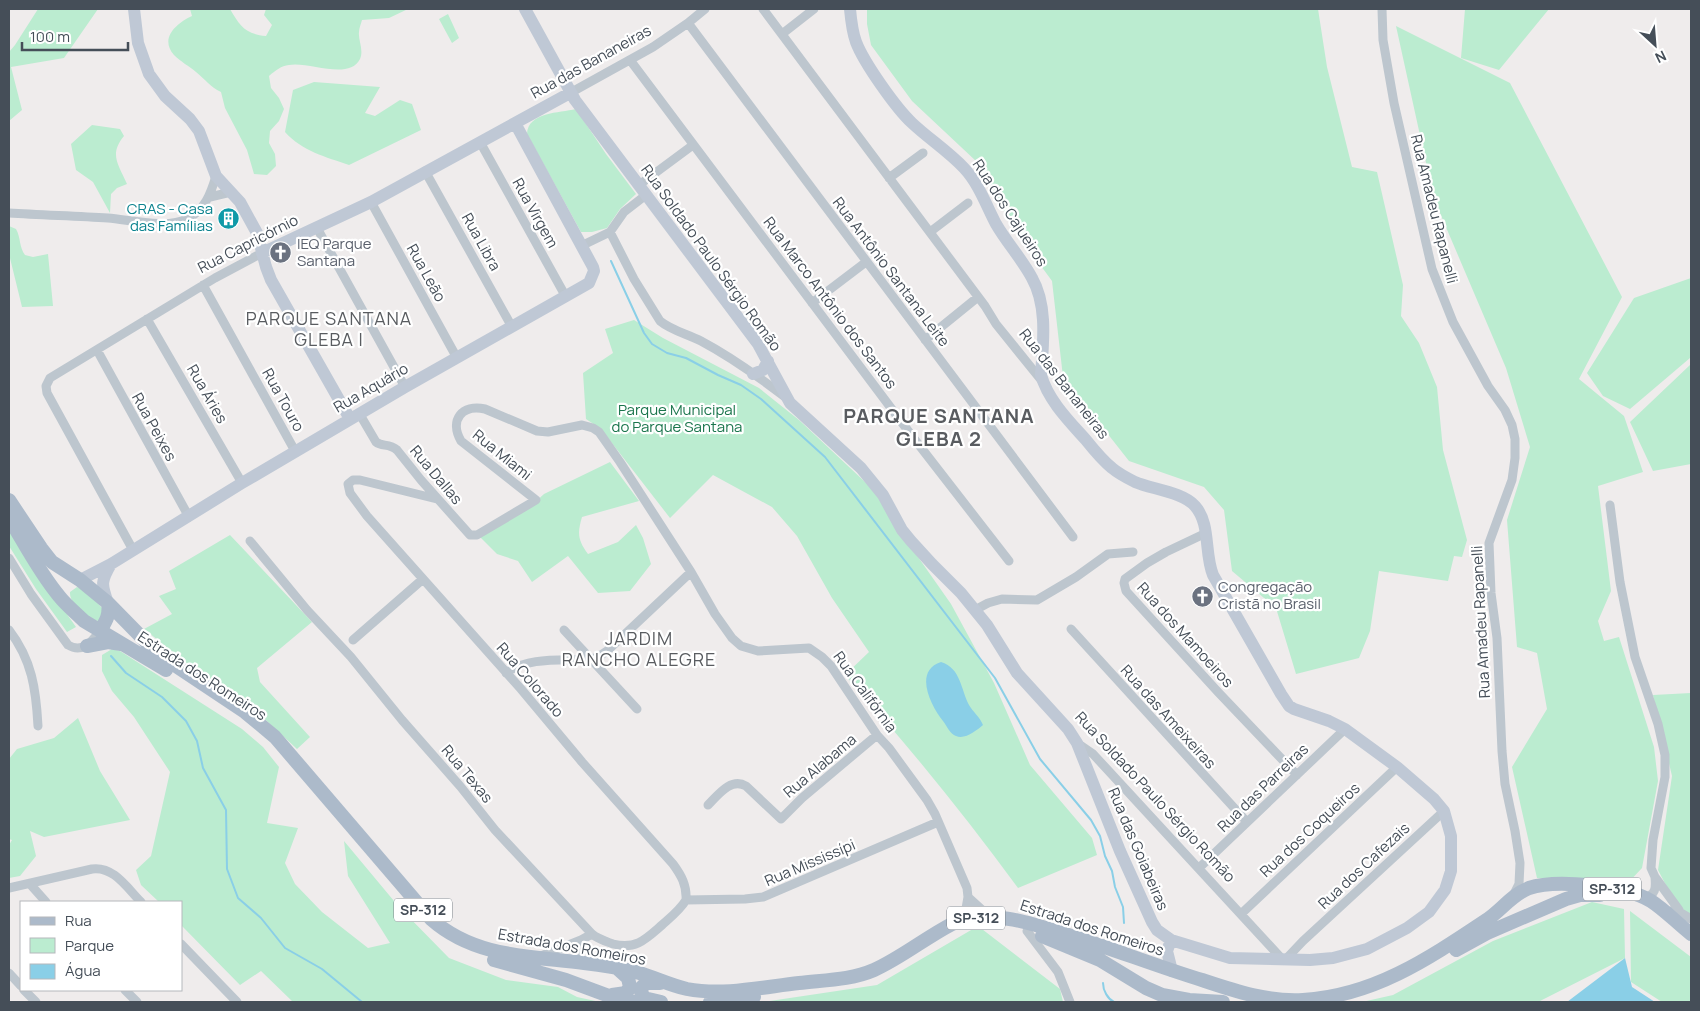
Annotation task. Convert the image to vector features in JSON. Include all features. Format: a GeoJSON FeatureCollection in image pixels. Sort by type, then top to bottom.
{"type":"FeatureCollection","features":[{"type":"Feature","properties":{"kind":"main road","name":"Estrada dos Romeiros"},"geometry":{"type":"LineString","coordinates":[[9,500],[46,555],[58,567],[80,580],[108,603],[158,654],[245,712],[275,737],[422,909],[440,927],[464,941],[510,955],[580,962],[616,968],[637,972],[666,983],[694,990],[724,991],[857,976],[883,966],[940,930],[964,920],[990,916],[1003,917],[1039,926],[1236,991],[1272,1000],[1317,999],[1358,991],[1378,984],[1438,951],[1495,914],[1512,898],[1536,887],[1559,885],[1602,887],[1632,892],[1649,904],[1691,944]]}},
{"type":"Feature","properties":{"kind":"main road","name":"Estrada dos Romeiros"},"geometry":{"type":"LineString","coordinates":[[9,518],[38,568],[65,602],[84,621],[240,718],[263,736],[416,914],[436,934],[473,953],[566,980],[609,996],[634,1002]]}},
{"type":"Feature","properties":{"kind":"main road"},"geometry":{"type":"LineString","coordinates":[[65,602],[64,594],[66,588],[80,580]]}},
{"type":"Feature","properties":{"kind":"main road"},"geometry":{"type":"LineString","coordinates":[[100,631],[109,612],[108,603]]}},
{"type":"Feature","properties":{"kind":"main road"},"geometry":{"type":"LineString","coordinates":[[87,646],[108,642],[123,644]]}},
{"type":"Feature","properties":{"kind":"main road"},"geometry":{"type":"LineString","coordinates":[[1536,887],[1543,896],[1541,908]]}},
{"type":"Feature","properties":{"kind":"main road","name":"Estrada dos Romeiros"},"geometry":{"type":"LineString","coordinates":[[1343,1002],[1377,992],[1472,940],[1541,908],[1566,899],[1591,895],[1626,900],[1643,907],[1649,904]]}},
{"type":"Feature","properties":{"kind":"main road"},"geometry":{"type":"LineString","coordinates":[[1512,898],[1510,907],[1512,911],[1522,917]]}},
{"type":"Feature","properties":{"kind":"main road"},"geometry":{"type":"LineString","coordinates":[[1649,904],[1685,918],[1691,934]]}},
{"type":"Feature","properties":{"kind":"main road","name":"Estrada dos Romeiros"},"geometry":{"type":"LineString","coordinates":[[710,1002],[726,1002],[860,983],[888,972],[944,938],[966,928],[990,925],[1027,931],[1052,939],[1091,956],[1146,988],[1162,995],[1180,999],[1223,1002]]}},
{"type":"Feature","properties":{"kind":"main road"},"geometry":{"type":"LineString","coordinates":[[1146,988],[1144,976],[1152,964]]}},
{"type":"Feature","properties":{"kind":"main road"},"geometry":{"type":"LineString","coordinates":[[609,996],[626,993],[630,987],[628,978],[616,968]]}},
{"type":"Feature","properties":{"kind":"main road"},"geometry":{"type":"LineString","coordinates":[[1180,999],[1191,990],[1188,976]]}},
{"type":"Feature","properties":{"kind":"main road"},"geometry":{"type":"LineString","coordinates":[[661,1002],[644,998],[641,988],[646,983],[666,983]]}},
{"type":"Feature","properties":{"kind":"street"},"geometry":{"type":"LineString","coordinates":[[134,9],[140,48],[149,74],[165,96],[199,130],[216,176],[240,202],[260,237],[262,253],[271,280],[355,416]]}},
{"type":"Feature","properties":{"kind":"street","name":"Rua Soldado Paulo Sérgio Romão"},"geometry":{"type":"LineString","coordinates":[[524,9],[570,92],[589,121],[758,344],[785,397],[861,468],[883,495],[902,530],[932,564],[961,592],[987,625],[1017,673],[1068,729],[1077,743],[1093,754],[1284,960]]}},
{"type":"Feature","properties":{"kind":"street","name":"Rua das Bananeiras"},"geometry":{"type":"LineString","coordinates":[[515,122],[653,47],[705,9]]}},
{"type":"Feature","properties":{"kind":"street","name":"Rua das Bananeiras"},"geometry":{"type":"LineString","coordinates":[[763,9],[930,232],[996,324],[1043,382],[1056,404],[1112,468],[1136,483],[1190,501],[1200,514],[1206,533],[1212,575],[1284,700],[1294,709],[1329,721],[1345,729],[1397,767],[1434,799],[1444,811],[1452,836],[1451,871],[1446,890],[1429,912],[1408,928],[1367,949],[1333,958],[1310,960]]}},
{"type":"Feature","properties":{"kind":"street"},"geometry":{"type":"LineString","coordinates":[[782,34],[814,9]]}},
{"type":"Feature","properties":{"kind":"street","name":"Rua dos Cajueiros"},"geometry":{"type":"LineString","coordinates":[[850,9],[852,31],[856,43],[880,82],[912,124],[966,170],[997,225],[1032,277],[1041,298],[1041,375],[1043,382]]}},
{"type":"Feature","properties":{"kind":"street","name":"Rua Amadeu Rapanelli"},"geometry":{"type":"LineString","coordinates":[[1382,9],[1383,40],[1394,103],[1432,268],[1453,322],[1488,386],[1505,410],[1512,425],[1515,439],[1512,480],[1489,543],[1491,593],[1497,638],[1505,784],[1515,831],[1520,873]]}},
{"type":"Feature","properties":{"kind":"street","name":"Rua Antônio Santana Leite"},"geometry":{"type":"LineString","coordinates":[[688,23],[1073,537]]}},
{"type":"Feature","properties":{"kind":"street","name":"Rua Marco Antônio dos Santos"},"geometry":{"type":"LineString","coordinates":[[630,60],[906,429],[1009,562]]}},
{"type":"Feature","properties":{"kind":"street"},"geometry":{"type":"LineString","coordinates":[[515,122],[583,245],[610,232],[642,190],[693,145]]}},
{"type":"Feature","properties":{"kind":"street","name":"Rua Capricórnio"},"geometry":{"type":"LineString","coordinates":[[132,550],[46,390],[50,378],[203,285],[262,253],[370,202],[515,122]]}},
{"type":"Feature","properties":{"kind":"street","name":"Rua Virgem"},"geometry":{"type":"LineString","coordinates":[[480,142],[566,297]]}},
{"type":"Feature","properties":{"kind":"street"},"geometry":{"type":"LineString","coordinates":[[889,178],[923,153]]}},
{"type":"Feature","properties":{"kind":"street","name":"Rua Libra"},"geometry":{"type":"LineString","coordinates":[[425,171],[512,327]]}},
{"type":"Feature","properties":{"kind":"street"},"geometry":{"type":"LineString","coordinates":[[210,197],[216,176]]}},
{"type":"Feature","properties":{"kind":"street"},"geometry":{"type":"LineString","coordinates":[[9,214],[172,223],[188,218],[210,197],[231,192]]}},
{"type":"Feature","properties":{"kind":"street","name":"Rua Leão"},"geometry":{"type":"LineString","coordinates":[[370,202],[457,358]]}},
{"type":"Feature","properties":{"kind":"street"},"geometry":{"type":"LineString","coordinates":[[930,232],[968,203]]}},
{"type":"Feature","properties":{"kind":"street"},"geometry":{"type":"LineString","coordinates":[[317,228],[404,387]]}},
{"type":"Feature","properties":{"kind":"street"},"geometry":{"type":"LineString","coordinates":[[610,232],[634,280],[660,321],[666,326],[701,341],[785,397]]}},
{"type":"Feature","properties":{"kind":"street","name":"Rua Aquário"},"geometry":{"type":"LineString","coordinates":[[80,580],[111,564],[242,483],[404,387],[582,288],[592,280],[594,271],[583,245]]}},
{"type":"Feature","properties":{"kind":"street"},"geometry":{"type":"LineString","coordinates":[[812,302],[866,262]]}},
{"type":"Feature","properties":{"kind":"street","name":"Rua Touro"},"geometry":{"type":"LineString","coordinates":[[203,285],[295,451]]}},
{"type":"Feature","properties":{"kind":"street"},"geometry":{"type":"LineString","coordinates":[[925,340],[978,297]]}},
{"type":"Feature","properties":{"kind":"street","name":"Rua Áries"},"geometry":{"type":"LineString","coordinates":[[147,320],[242,483]]}},
{"type":"Feature","properties":{"kind":"street","name":"Rua Peixes"},"geometry":{"type":"LineString","coordinates":[[96,350],[189,517]]}},
{"type":"Feature","properties":{"kind":"street"},"geometry":{"type":"LineString","coordinates":[[753,374],[762,370],[768,361]]}},
{"type":"Feature","properties":{"kind":"street","name":"Rua Miami"},"geometry":{"type":"LineString","coordinates":[[473,535],[477,535],[536,500],[461,441],[455,427],[460,416],[470,408],[477,407],[537,431],[548,432],[582,425],[587,426]]}},
{"type":"Feature","properties":{"kind":"street","name":"Rua Dallas"},"geometry":{"type":"LineString","coordinates":[[355,416],[376,442],[380,445],[390,445],[397,450],[470,535],[473,535]]}},
{"type":"Feature","properties":{"kind":"street","name":"Rua Califórnia"},"geometry":{"type":"LineString","coordinates":[[587,426],[599,432],[617,458],[692,572],[715,614],[736,643],[758,651],[809,648],[831,666],[877,735],[889,748],[927,800],[967,888],[968,897],[964,920]]}},
{"type":"Feature","properties":{"kind":"street","name":"Rua Colorado"},"geometry":{"type":"LineString","coordinates":[[438,499],[360,480],[353,480],[349,482],[348,486],[350,494],[362,510],[673,864],[683,879],[687,892],[686,900]]}},
{"type":"Feature","properties":{"kind":"street"},"geometry":{"type":"LineString","coordinates":[[1610,504],[1620,582],[1635,656],[1658,724],[1665,755],[1666,766],[1651,868],[1655,877],[1685,918]]}},
{"type":"Feature","properties":{"kind":"street","name":"Rua dos Mamoeiros"},"geometry":{"type":"LineString","coordinates":[[1206,533],[1147,563],[1125,579],[1126,591],[1211,685],[1297,775]]}},
{"type":"Feature","properties":{"kind":"street","name":"Rua Texas"},"geometry":{"type":"LineString","coordinates":[[250,541],[307,610],[351,657],[495,830],[599,940],[627,946],[636,944],[654,932],[686,900]]}},
{"type":"Feature","properties":{"kind":"street"},"geometry":{"type":"LineString","coordinates":[[975,610],[1002,598],[1037,600],[1070,582],[1108,554],[1133,552]]}},
{"type":"Feature","properties":{"kind":"street"},"geometry":{"type":"LineString","coordinates":[[9,558],[31,594],[68,645],[77,648],[87,646],[100,631]]}},
{"type":"Feature","properties":{"kind":"street"},"geometry":{"type":"LineString","coordinates":[[108,603],[102,580],[111,564]]}},
{"type":"Feature","properties":{"kind":"street"},"geometry":{"type":"LineString","coordinates":[[506,673],[516,667],[533,662],[595,658],[607,651],[692,572]]}},
{"type":"Feature","properties":{"kind":"street"},"geometry":{"type":"LineString","coordinates":[[353,640],[423,578]]}},
{"type":"Feature","properties":{"kind":"street"},"geometry":{"type":"LineString","coordinates":[[84,621],[89,635],[87,646]]}},
{"type":"Feature","properties":{"kind":"street","name":"Rua das Ameixeiras"},"geometry":{"type":"LineString","coordinates":[[1071,628],[1247,822]]}},
{"type":"Feature","properties":{"kind":"street"},"geometry":{"type":"LineString","coordinates":[[9,630],[20,646],[32,675],[36,692],[38,726]]}},
{"type":"Feature","properties":{"kind":"street"},"geometry":{"type":"LineString","coordinates":[[564,630],[637,709]]}},
{"type":"Feature","properties":{"kind":"street","name":"Rua das Parreiras"},"geometry":{"type":"LineString","coordinates":[[1199,868],[1345,729]]}},
{"type":"Feature","properties":{"kind":"street","name":"Rua Alabama"},"geometry":{"type":"LineString","coordinates":[[708,805],[728,786],[740,783],[746,786],[781,819],[802,798],[877,735]]}},
{"type":"Feature","properties":{"kind":"street","name":"Rua das Goiabeiras"},"geometry":{"type":"LineString","coordinates":[[1077,743],[1120,851],[1152,922],[1169,946],[1230,958],[1310,960]]}},
{"type":"Feature","properties":{"kind":"street"},"geometry":{"type":"LineString","coordinates":[[1086,766],[1093,754]]}},
{"type":"Feature","properties":{"kind":"street","name":"Rua dos Coqueiros"},"geometry":{"type":"LineString","coordinates":[[1241,914],[1397,767]]}},
{"type":"Feature","properties":{"kind":"street","name":"Rua dos Cafezais"},"geometry":{"type":"LineString","coordinates":[[1284,960],[1444,811]]}},
{"type":"Feature","properties":{"kind":"street","name":"Rua Mississípi"},"geometry":{"type":"LineString","coordinates":[[686,900],[745,900],[764,897],[938,822]]}},
{"type":"Feature","properties":{"kind":"street"},"geometry":{"type":"LineString","coordinates":[[9,888],[92,869],[102,869],[114,874],[140,901]]}},
{"type":"Feature","properties":{"kind":"street"},"geometry":{"type":"LineString","coordinates":[[1520,873],[1526,881],[1536,887]]}},
{"type":"Feature","properties":{"kind":"street"},"geometry":{"type":"LineString","coordinates":[[1512,898],[1519,884],[1520,873]]}},
{"type":"Feature","properties":{"kind":"street"},"geometry":{"type":"LineString","coordinates":[[1649,904],[1655,890],[1655,877]]}},
{"type":"Feature","properties":{"kind":"street"},"geometry":{"type":"LineString","coordinates":[[30,884],[45,901]]}},
{"type":"Feature","properties":{"kind":"street"},"geometry":{"type":"LineString","coordinates":[[968,897],[990,916]]}},
{"type":"Feature","properties":{"kind":"street"},"geometry":{"type":"LineString","coordinates":[[1027,931],[1058,972],[1070,1002]]}},
{"type":"Feature","properties":{"kind":"street"},"geometry":{"type":"LineString","coordinates":[[536,958],[592,934]]}},
{"type":"Feature","properties":{"kind":"street"},"geometry":{"type":"LineString","coordinates":[[580,962],[579,948],[581,940]]}},
{"type":"Feature","properties":{"kind":"street"},"geometry":{"type":"LineString","coordinates":[[1303,941],[1310,960]]}},
{"type":"Feature","properties":{"kind":"street"},"geometry":{"type":"LineString","coordinates":[[182,945],[237,1002]]}},
{"type":"Feature","properties":{"kind":"street"},"geometry":{"type":"LineString","coordinates":[[1152,964],[1169,946]]}},
{"type":"Feature","properties":{"kind":"street"},"geometry":{"type":"LineString","coordinates":[[1169,946],[1172,970]]}},
{"type":"Feature","properties":{"kind":"street"},"geometry":{"type":"LineString","coordinates":[[9,973],[20,985]]}},
{"type":"Feature","properties":{"kind":"street"},"geometry":{"type":"LineString","coordinates":[[25,991],[36,1002]]}},
{"type":"Feature","properties":{"kind":"street"},"geometry":{"type":"LineString","coordinates":[[126,991],[137,1002]]}},
{"type":"Feature","properties":{"kind":"green space"},"geometry":{"type":"Polygon","coordinates":[[[38,9],[98,9],[64,58],[11,67],[22,110],[9,121],[9,52],[38,9]]]}},
{"type":"Feature","properties":{"kind":"green space"},"geometry":{"type":"Polygon","coordinates":[[[190,9],[230,9],[237,20],[248,31],[266,36],[272,25],[264,15],[266,9],[408,9],[389,18],[362,20],[359,32],[361,56],[355,65],[347,69],[328,69],[297,64],[283,66],[269,76],[271,88],[279,98],[284,109],[279,121],[270,131],[269,143],[275,154],[276,166],[267,175],[254,174],[247,150],[225,108],[221,92],[174,55],[170,49],[169,37],[176,27],[192,16],[190,9]]]}},
{"type":"Feature","properties":{"kind":"green space"},"geometry":{"type":"Polygon","coordinates":[[[867,9],[1318,9],[1327,67],[1352,167],[1377,172],[1403,285],[1401,316],[1419,343],[1437,387],[1443,450],[1467,540],[1462,557],[1454,556],[1448,581],[1379,571],[1370,631],[1359,658],[1296,674],[1276,608],[1232,571],[1224,510],[1204,487],[1129,461],[1063,377],[1052,281],[1014,229],[977,162],[912,101],[871,45],[867,24],[867,9]]]}},
{"type":"Feature","properties":{"kind":"green space"},"geometry":{"type":"Polygon","coordinates":[[[1465,9],[1549,9],[1499,70],[1461,58],[1465,9]]]}},
{"type":"Feature","properties":{"kind":"green space"},"geometry":{"type":"Polygon","coordinates":[[[448,14],[459,38],[452,43],[439,19],[448,14]]]}},
{"type":"Feature","properties":{"kind":"green space"},"geometry":{"type":"Polygon","coordinates":[[[1396,26],[1510,83],[1622,297],[1579,379],[1624,416],[1643,472],[1598,486],[1611,591],[1598,621],[1604,641],[1619,637],[1654,747],[1658,781],[1642,868],[1626,885],[1537,878],[1512,767],[1547,709],[1537,653],[1517,647],[1507,520],[1530,447],[1506,368],[1434,199],[1396,26]]]}},
{"type":"Feature","properties":{"kind":"green space"},"geometry":{"type":"Polygon","coordinates":[[[314,82],[380,87],[365,113],[375,116],[400,100],[412,104],[421,130],[349,165],[315,153],[299,144],[285,132],[293,90],[314,82]]]}},
{"type":"Feature","properties":{"kind":"green space"},"geometry":{"type":"Polygon","coordinates":[[[576,109],[636,194],[620,209],[607,228],[592,232],[581,232],[527,134],[529,127],[538,117],[576,109]]]}},
{"type":"Feature","properties":{"kind":"green space"},"geometry":{"type":"Polygon","coordinates":[[[92,125],[120,129],[124,136],[119,142],[116,159],[127,184],[117,188],[111,194],[110,213],[93,182],[76,170],[71,144],[92,125]]]}},
{"type":"Feature","properties":{"kind":"green space"},"geometry":{"type":"Polygon","coordinates":[[[9,226],[16,229],[25,255],[33,257],[48,254],[53,306],[22,307],[9,254],[9,226]]]}},
{"type":"Feature","properties":{"kind":"green space"},"geometry":{"type":"Polygon","coordinates":[[[1691,278],[1691,358],[1630,409],[1603,396],[1587,373],[1634,298],[1691,278]]]}},
{"type":"Feature","properties":{"kind":"green space","name":"Parque Municipal do Parque Santana"},"geometry":{"type":"Polygon","coordinates":[[[634,320],[663,338],[759,388],[799,420],[880,496],[911,547],[951,604],[994,683],[1030,765],[1092,838],[1097,855],[1018,888],[934,779],[845,675],[869,652],[832,598],[797,536],[772,507],[713,475],[670,518],[601,429],[586,419],[583,373],[613,353],[605,329],[634,320]]]}},
{"type":"Feature","properties":{"kind":"green space"},"geometry":{"type":"Polygon","coordinates":[[[1690,365],[1691,464],[1653,471],[1630,422],[1690,365]]]}},
{"type":"Feature","properties":{"kind":"green space"},"geometry":{"type":"Polygon","coordinates":[[[610,462],[639,501],[582,517],[579,537],[588,554],[618,542],[636,525],[643,538],[651,564],[630,591],[598,593],[568,556],[532,582],[518,561],[497,554],[480,537],[531,506],[544,494],[610,462]]]}},
{"type":"Feature","properties":{"kind":"green space"},"geometry":{"type":"Polygon","coordinates":[[[9,527],[76,627],[67,632],[36,589],[9,546],[9,527]]]}},
{"type":"Feature","properties":{"kind":"green space"},"geometry":{"type":"Polygon","coordinates":[[[230,535],[312,622],[257,668],[260,682],[310,737],[297,749],[255,710],[188,664],[144,629],[172,614],[159,596],[176,589],[169,571],[230,535]]]}},
{"type":"Feature","properties":{"kind":"green space"},"geometry":{"type":"Polygon","coordinates":[[[77,587],[88,594],[103,609],[101,619],[98,621],[84,613],[72,601],[70,592],[77,587]]]}},
{"type":"Feature","properties":{"kind":"green space"},"geometry":{"type":"Polygon","coordinates":[[[112,649],[120,651],[242,729],[263,747],[279,767],[267,823],[298,828],[285,863],[295,884],[322,912],[368,948],[390,943],[348,876],[344,841],[399,907],[449,958],[506,980],[558,987],[577,997],[600,1002],[293,1002],[261,971],[240,985],[182,926],[182,901],[158,901],[141,885],[136,870],[151,856],[170,772],[134,717],[112,691],[102,671],[102,655],[112,649]]]}},
{"type":"Feature","properties":{"kind":"green space"},"geometry":{"type":"Polygon","coordinates":[[[1691,693],[1691,915],[1679,910],[1658,870],[1672,776],[1653,695],[1691,693]]]}},
{"type":"Feature","properties":{"kind":"green space"},"geometry":{"type":"Polygon","coordinates":[[[78,718],[100,771],[130,820],[44,837],[30,831],[36,856],[20,876],[9,878],[9,845],[12,840],[9,839],[9,759],[17,749],[54,738],[78,718]]]}},
{"type":"Feature","properties":{"kind":"green space"},"geometry":{"type":"Polygon","coordinates":[[[1592,902],[1624,909],[1625,958],[1538,1002],[1362,1002],[1393,995],[1493,941],[1592,902]]]}},
{"type":"Feature","properties":{"kind":"green space"},"geometry":{"type":"Polygon","coordinates":[[[1630,911],[1691,957],[1691,1002],[1662,1002],[1631,982],[1630,911]]]}},
{"type":"Feature","properties":{"kind":"green space"},"geometry":{"type":"Polygon","coordinates":[[[978,926],[1060,989],[1063,1002],[763,1002],[877,985],[978,926]]]}},
{"type":"Feature","properties":{"kind":"water"},"geometry":{"type":"Polygon","coordinates":[[[941,662],[948,665],[957,674],[969,705],[983,725],[967,736],[959,737],[952,734],[938,715],[930,698],[926,681],[928,673],[941,662]]]}},
{"type":"Feature","properties":{"kind":"water"},"geometry":{"type":"Polygon","coordinates":[[[1625,958],[1632,987],[1655,1002],[1567,1002],[1625,958]]]}},
{"type":"Feature","properties":{"kind":"waterway"},"geometry":{"type":"LineString","coordinates":[[611,261],[644,333],[652,344],[667,353],[686,358],[741,385],[761,399],[825,457],[995,678],[1040,759],[1091,820],[1100,836],[1105,856],[1112,871],[1115,887],[1123,907],[1124,923]]}},
{"type":"Feature","properties":{"kind":"waterway"},"geometry":{"type":"LineString","coordinates":[[111,656],[126,673],[162,697],[186,721],[197,741],[203,768],[226,810],[227,869],[238,898],[261,918],[285,948],[322,969],[362,1002]]}},
{"type":"Feature","properties":{"kind":"waterway"},"geometry":{"type":"LineString","coordinates":[[1103,983],[1106,994],[1114,1002]]}},
{"type":"Feature","properties":{"kind":"place","name":"CRAS - Casa das Famílias"},"geometry":{"type":"Point","coordinates":[229,218]}},
{"type":"Feature","properties":{"kind":"place","name":"IEQ Parque Santana"},"geometry":{"type":"Point","coordinates":[281,253]}},
{"type":"Feature","properties":{"kind":"place","name":"Congregação Cristã no Brasil"},"geometry":{"type":"Point","coordinates":[1202,596]}},
{"type":"Feature","properties":{"kind":"district","name":"PARQUE SANTANA GLEBA I"},"geometry":{"type":"Point","coordinates":[329,329]}},
{"type":"Feature","properties":{"kind":"district","name":"PARQUE SANTANA GLEBA 2"},"geometry":{"type":"Point","coordinates":[939,428]}},
{"type":"Feature","properties":{"kind":"district","name":"JARDIM RANCHO ALEGRE"},"geometry":{"type":"Point","coordinates":[639,649]}}]}
